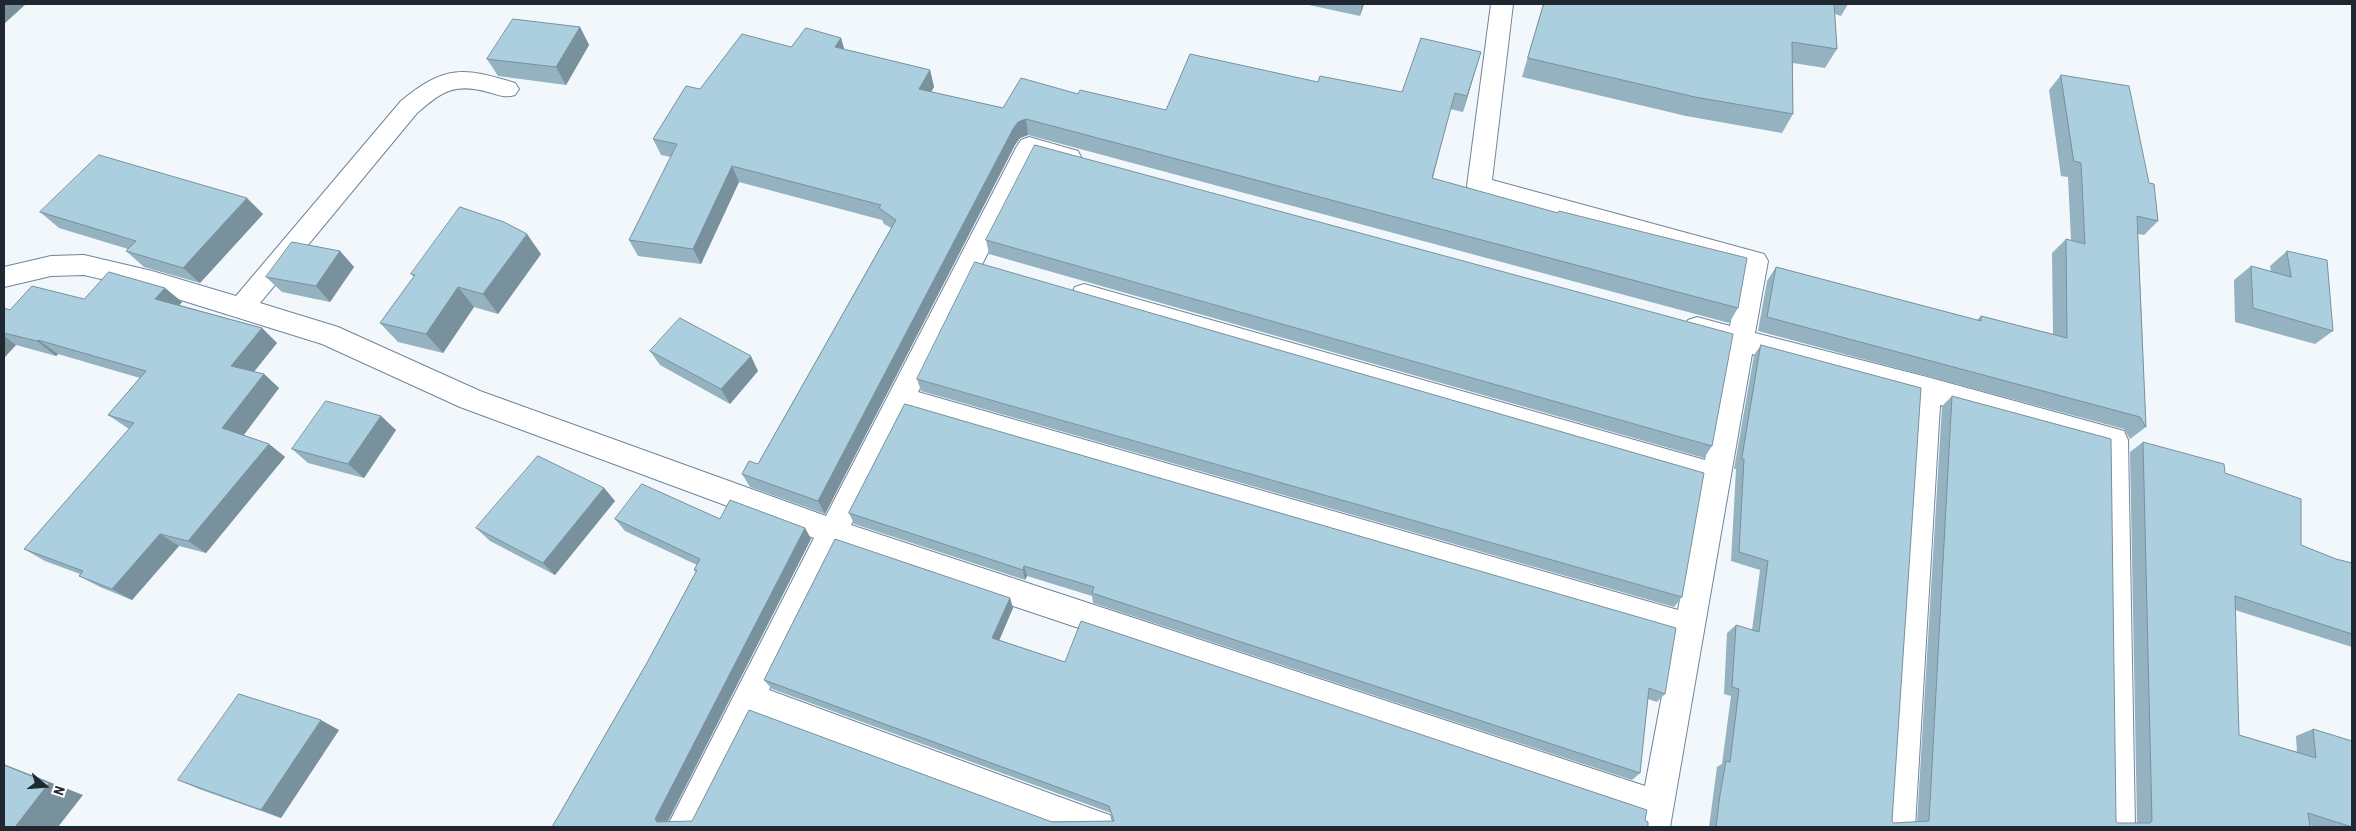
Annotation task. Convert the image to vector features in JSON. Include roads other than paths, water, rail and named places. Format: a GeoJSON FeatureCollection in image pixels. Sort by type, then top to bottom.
{"type":"FeatureCollection","features":[{"type":"Feature","properties":{"kind":"street"},"geometry":{"type":"LineString","coordinates":[[4,277],[51,266],[84,265],[152,281],[329,334],[470,399],[833,532],[1656,817],[1755,261],[1479,186],[1502,4]]}},
{"type":"Feature","properties":{"kind":"street"},"geometry":{"type":"LineString","coordinates":[[241,308],[409,106],[432,86],[458,79],[472,79],[507,89]]}},
{"type":"Feature","properties":{"kind":"street"},"geometry":{"type":"LineString","coordinates":[[683,827],[1029,146],[1096,164]]}},
{"type":"Feature","properties":{"kind":"street"},"geometry":{"type":"LineString","coordinates":[[970,261],[999,270]]}},
{"type":"Feature","properties":{"kind":"street"},"geometry":{"type":"LineString","coordinates":[[1056,286],[1717,476]]}},
{"type":"Feature","properties":{"kind":"street"},"geometry":{"type":"LineString","coordinates":[[1674,322],[1927,388],[2114,440],[2119,827]]}},
{"type":"Feature","properties":{"kind":"street"},"geometry":{"type":"LineString","coordinates":[[1899,827],[1927,388]]}},
{"type":"Feature","properties":{"kind":"street"},"geometry":{"type":"LineString","coordinates":[[901,399],[1689,628]]}},
{"type":"Feature","properties":{"kind":"street"},"geometry":{"type":"LineString","coordinates":[[748,698],[1098,827]]}}]}
